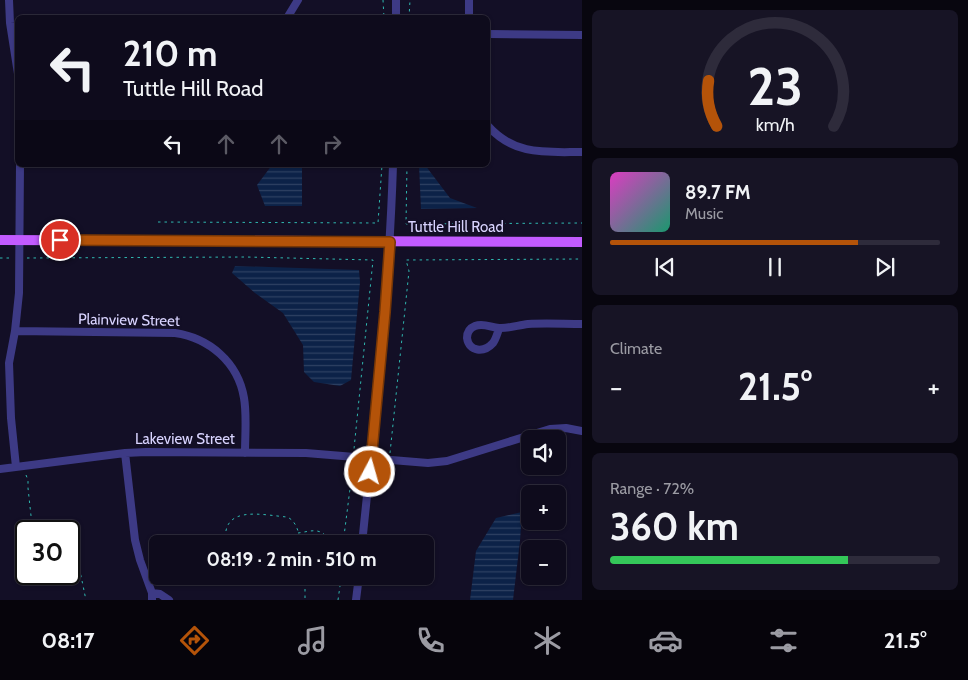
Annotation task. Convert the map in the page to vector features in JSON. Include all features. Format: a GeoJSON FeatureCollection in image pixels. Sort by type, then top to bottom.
{"type":"FeatureCollection","features":[{"type":"Feature","properties":{"kind":"main road","name":"Tuttle Hill Road"},"geometry":{"type":"LineString","coordinates":[[0,240],[582,242]]}},
{"type":"Feature","properties":{"kind":"street"},"geometry":{"type":"LineString","coordinates":[[9,0],[15,33]]}},
{"type":"Feature","properties":{"kind":"street"},"geometry":{"type":"LineString","coordinates":[[289,15],[298,0]]}},
{"type":"Feature","properties":{"kind":"street"},"geometry":{"type":"LineString","coordinates":[[396,0],[396,15]]}},
{"type":"Feature","properties":{"kind":"street"},"geometry":{"type":"LineString","coordinates":[[468,15],[469,0]]}},
{"type":"Feature","properties":{"kind":"street"},"geometry":{"type":"LineString","coordinates":[[490,34],[582,35]]}},
{"type":"Feature","properties":{"kind":"street"},"geometry":{"type":"LineString","coordinates":[[490,128],[508,143],[535,152],[582,152]]}},
{"type":"Feature","properties":{"kind":"street"},"geometry":{"type":"LineString","coordinates":[[16,467],[10,418],[9,363],[19,302],[20,167]]}},
{"type":"Feature","properties":{"kind":"street"},"geometry":{"type":"LineString","coordinates":[[363,535],[385,312],[393,167]]}},
{"type":"Feature","properties":{"kind":"street"},"geometry":{"type":"LineString","coordinates":[[498,329],[527,324],[582,324]]}},
{"type":"Feature","properties":{"kind":"street","name":"Plainview Street"},"geometry":{"type":"LineString","coordinates":[[15,331],[175,333],[190,336],[203,342],[218,350],[237,374],[245,406],[245,453]]}},
{"type":"Feature","properties":{"kind":"street","name":"Lakeview Street"},"geometry":{"type":"LineString","coordinates":[[0,468],[146,452],[306,453],[428,463],[447,461],[550,429],[566,428],[582,431]]}},
{"type":"Feature","properties":{"kind":"street"},"geometry":{"type":"LineString","coordinates":[[125,453],[135,540],[140,560],[152,596],[160,594],[169,600]]}},
{"type":"Feature","properties":{"kind":"street"},"geometry":{"type":"LineString","coordinates":[[356,600],[358,585]]}},
{"type":"Feature","properties":{"kind":"path"},"geometry":{"type":"LineString","coordinates":[[383,0],[384,15]]}},
{"type":"Feature","properties":{"kind":"path"},"geometry":{"type":"LineString","coordinates":[[409,15],[410,0]]}},
{"type":"Feature","properties":{"kind":"path"},"geometry":{"type":"LineString","coordinates":[[158,222],[378,223],[382,167]]}},
{"type":"Feature","properties":{"kind":"path"},"geometry":{"type":"LineString","coordinates":[[407,167],[406,224],[582,223]]}},
{"type":"Feature","properties":{"kind":"path"},"geometry":{"type":"LineString","coordinates":[[0,258],[246,257],[373,260],[352,478],[344,535]]}},
{"type":"Feature","properties":{"kind":"path"},"geometry":{"type":"LineString","coordinates":[[389,460],[408,271],[406,260],[582,259]]}},
{"type":"Feature","properties":{"kind":"path"},"geometry":{"type":"LineString","coordinates":[[26,475],[32,525],[36,527],[61,524],[68,528],[86,600]]}},
{"type":"Feature","properties":{"kind":"path"},"geometry":{"type":"LineString","coordinates":[[225,535],[225,529],[230,522],[238,516],[247,513],[287,517],[295,522],[298,533],[318,531],[325,535]]}},
{"type":"Feature","properties":{"kind":"path"},"geometry":{"type":"LineString","coordinates":[[305,585],[305,600]]}},
{"type":"Feature","properties":{"kind":"path"},"geometry":{"type":"LineString","coordinates":[[338,600],[340,585]]}},
{"type":"Feature","properties":{"kind":"water"},"geometry":{"type":"Polygon","coordinates":[[[270,167],[302,167],[302,206],[265,206],[257,185],[270,167]]]}},
{"type":"Feature","properties":{"kind":"water"},"geometry":{"type":"Polygon","coordinates":[[[419,167],[427,167],[450,198],[477,208],[421,209],[419,167]]]}},
{"type":"Feature","properties":{"kind":"water"},"geometry":{"type":"Polygon","coordinates":[[[235,266],[359,270],[360,282],[351,380],[340,386],[314,382],[304,372],[303,345],[283,313],[255,293],[232,273],[235,266]]]}},
{"type":"Feature","properties":{"kind":"water"},"geometry":{"type":"Polygon","coordinates":[[[521,512],[520,541],[513,600],[470,600],[476,551],[496,518],[521,512]]]}},
{"type":"Feature","properties":{"kind":"route"},"geometry":{"type":"LineString","coordinates":[[60,240],[390,242],[370,472]]}}]}
